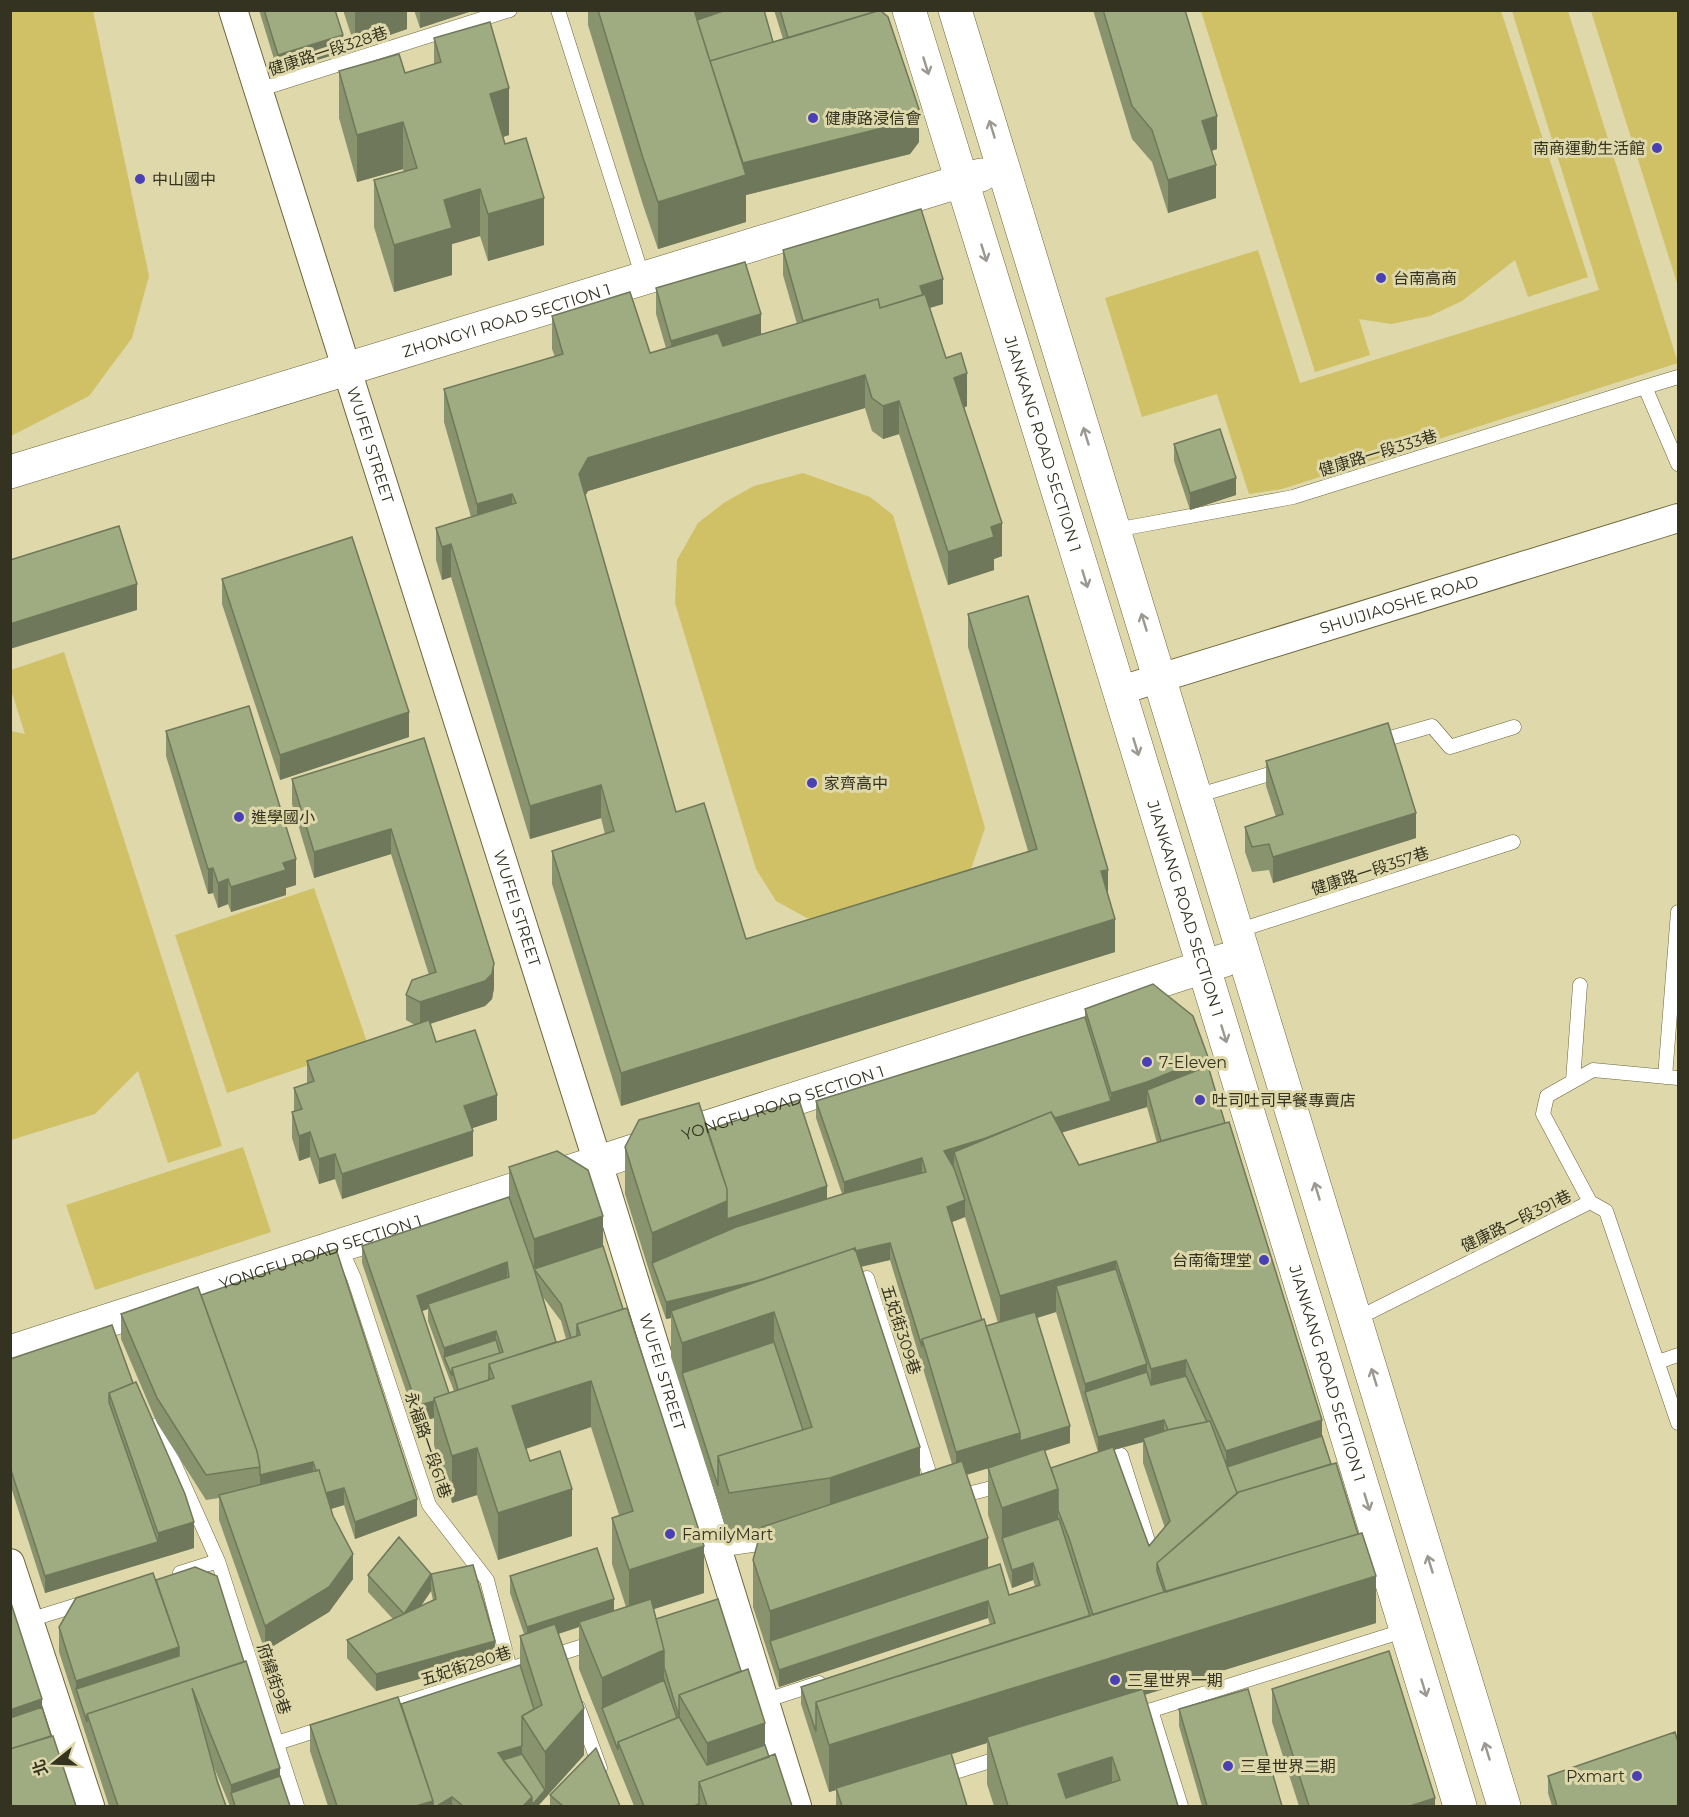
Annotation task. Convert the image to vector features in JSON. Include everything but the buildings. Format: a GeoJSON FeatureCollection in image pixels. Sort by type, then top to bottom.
{"type":"FeatureCollection","features":[{"type":"Feature","properties":{"kind":"street","name":"WUFEI STREET"},"geometry":{"type":"LineString","coordinates":[[233,10],[598,1163],[659,1342],[717,1550],[727,1599],[764,1701],[797,1806]]}},
{"type":"Feature","properties":{"kind":"street","name":"JIANKANG ROAD SECTION 1"},"geometry":{"type":"LineString","coordinates":[[909,10],[1460,1806]]}},
{"type":"Feature","properties":{"kind":"street"},"geometry":{"type":"LineString","coordinates":[[955,10],[1504,1806]]}},
{"type":"Feature","properties":{"kind":"street","name":"ZHONGYI ROAD SECTION 1"},"geometry":{"type":"LineString","coordinates":[[10,472],[1003,168]]}},
{"type":"Feature","properties":{"kind":"street","name":"SHUIJIAOSHE ROAD"},"geometry":{"type":"LineString","coordinates":[[1118,691],[1678,518]]}},
{"type":"Feature","properties":{"kind":"street","name":"YONGFU ROAD SECTION 1"},"geometry":{"type":"LineString","coordinates":[[10,1353],[1203,967],[1241,943]]}},
{"type":"Feature","properties":{"kind":"street"},"geometry":{"type":"LineString","coordinates":[[10,1563],[90,1806]]}},
{"type":"Feature","properties":{"kind":"lane","name":"健康路一段328巷"},"geometry":{"type":"LineString","coordinates":[[258,90],[510,10]]}},
{"type":"Feature","properties":{"kind":"lane"},"geometry":{"type":"LineString","coordinates":[[558,10],[642,278]]}},
{"type":"Feature","properties":{"kind":"lane","name":"健康路一段333巷"},"geometry":{"type":"LineString","coordinates":[[1115,530],[1293,497],[1678,377]]}},
{"type":"Feature","properties":{"kind":"lane"},"geometry":{"type":"LineString","coordinates":[[1645,387],[1678,464]]}},
{"type":"Feature","properties":{"kind":"lane"},"geometry":{"type":"LineString","coordinates":[[1365,746],[1432,726],[1450,747],[1514,727]]}},
{"type":"Feature","properties":{"kind":"lane"},"geometry":{"type":"LineString","coordinates":[[1196,796],[1297,766]]}},
{"type":"Feature","properties":{"kind":"lane","name":"健康路一段357巷"},"geometry":{"type":"LineString","coordinates":[[1241,943],[1513,842]]}},
{"type":"Feature","properties":{"kind":"lane"},"geometry":{"type":"LineString","coordinates":[[1672,1078],[1678,912]]}},
{"type":"Feature","properties":{"kind":"lane"},"geometry":{"type":"LineString","coordinates":[[1573,1081],[1581,985]]}},
{"type":"Feature","properties":{"kind":"lane","name":"健康路一段391巷"},"geometry":{"type":"LineString","coordinates":[[1356,1318],[1590,1202],[1543,1114],[1547,1096],[1593,1070],[1672,1078]]}},
{"type":"Feature","properties":{"kind":"lane"},"geometry":{"type":"LineString","coordinates":[[1590,1202],[1606,1210],[1678,1423]]}},
{"type":"Feature","properties":{"kind":"lane","name":"永福路一段61巷"},"geometry":{"type":"LineString","coordinates":[[344,1256],[429,1505],[487,1581],[510,1669]]}},
{"type":"Feature","properties":{"kind":"lane","name":"五妃街309巷"},"geometry":{"type":"LineString","coordinates":[[833,1288],[867,1278],[938,1502],[1018,1481]]}},
{"type":"Feature","properties":{"kind":"lane"},"geometry":{"type":"LineString","coordinates":[[1658,1362],[1678,1355]]}},
{"type":"Feature","properties":{"kind":"lane","name":"府緯街9巷"},"geometry":{"type":"LineString","coordinates":[[157,1425],[218,1561],[297,1806]]}},
{"type":"Feature","properties":{"kind":"lane"},"geometry":{"type":"LineString","coordinates":[[1087,1464],[1121,1455],[1152,1554]]}},
{"type":"Feature","properties":{"kind":"lane"},"geometry":{"type":"LineString","coordinates":[[717,1550],[786,1540]]}},
{"type":"Feature","properties":{"kind":"lane"},"geometry":{"type":"LineString","coordinates":[[162,1578],[218,1561]]}},
{"type":"Feature","properties":{"kind":"lane"},"geometry":{"type":"LineString","coordinates":[[30,1620],[96,1599]]}},
{"type":"Feature","properties":{"kind":"lane"},"geometry":{"type":"LineString","coordinates":[[1117,1721],[1406,1630]]}},
{"type":"Feature","properties":{"kind":"lane","name":"五妃街280巷"},"geometry":{"type":"LineString","coordinates":[[366,1715],[510,1669],[562,1659],[614,1636]]}},
{"type":"Feature","properties":{"kind":"lane"},"geometry":{"type":"LineString","coordinates":[[764,1701],[829,1679]]}},
{"type":"Feature","properties":{"kind":"lane"},"geometry":{"type":"LineString","coordinates":[[574,1697],[595,1768],[607,1785]]}},
{"type":"Feature","properties":{"kind":"lane"},"geometry":{"type":"LineString","coordinates":[[1151,1710],[1181,1806]]}},
{"type":"Feature","properties":{"kind":"lane"},"geometry":{"type":"LineString","coordinates":[[278,1743],[344,1722]]}},
{"type":"Feature","properties":{"kind":"lane"},"geometry":{"type":"LineString","coordinates":[[925,1781],[1015,1753]]}},
{"type":"Feature","properties":{"kind":"shaded area"},"geometry":{"type":"Polygon","coordinates":[[[10,11],[93,11],[149,276],[132,338],[89,396],[11,436],[10,11]]]}},
{"type":"Feature","properties":{"kind":"shaded area"},"geometry":{"type":"Polygon","coordinates":[[[1201,11],[1501,11],[1588,277],[1528,297],[1515,260],[1462,301],[1430,316],[1391,324],[1359,319],[1370,355],[1315,372],[1201,11]]]}},
{"type":"Feature","properties":{"kind":"shaded area"},"geometry":{"type":"Polygon","coordinates":[[[1512,11],[1568,11],[1678,363],[1282,489],[1249,494],[1217,394],[1142,417],[1105,298],[1258,250],[1300,383],[1599,290],[1512,11]]]}},
{"type":"Feature","properties":{"kind":"shaded area","name":"南商運動生活館"},"geometry":{"type":"Polygon","coordinates":[[[1591,11],[1678,11],[1678,286],[1591,11]]]}},
{"type":"Feature","properties":{"kind":"shaded area"},"geometry":{"type":"Polygon","coordinates":[[[803,473],[870,497],[893,515],[985,828],[971,869],[847,924],[807,918],[776,901],[756,869],[675,603],[677,560],[698,523],[725,502],[754,486],[803,473]]]}},
{"type":"Feature","properties":{"kind":"shaded area"},"geometry":{"type":"Polygon","coordinates":[[[64,652],[222,1146],[168,1163],[138,1071],[95,1114],[11,1140],[11,731],[25,734],[11,690],[11,670],[64,652]]]}},
{"type":"Feature","properties":{"kind":"shaded area"},"geometry":{"type":"Polygon","coordinates":[[[314,888],[368,1045],[227,1093],[175,935],[314,888]]]}},
{"type":"Feature","properties":{"kind":"shaded area"},"geometry":{"type":"Polygon","coordinates":[[[243,1147],[271,1232],[95,1290],[66,1205],[243,1147]]]}},
{"type":"Feature","properties":{"kind":"place","name":"健康路浸信會"},"geometry":{"type":"Point","coordinates":[813,118]}},
{"type":"Feature","properties":{"kind":"place","name":"南商運動生活館"},"geometry":{"type":"Point","coordinates":[1657,148]}},
{"type":"Feature","properties":{"kind":"place","name":"中山國中"},"geometry":{"type":"Point","coordinates":[140,179]}},
{"type":"Feature","properties":{"kind":"place","name":"台南高商"},"geometry":{"type":"Point","coordinates":[1381,278]}},
{"type":"Feature","properties":{"kind":"place","name":"家齊高中"},"geometry":{"type":"Point","coordinates":[812,783]}},
{"type":"Feature","properties":{"kind":"place","name":"進學國小"},"geometry":{"type":"Point","coordinates":[239,817]}},
{"type":"Feature","properties":{"kind":"place","name":"7-Eleven"},"geometry":{"type":"Point","coordinates":[1147,1062]}},
{"type":"Feature","properties":{"kind":"place","name":"吐司吐司早餐專賣店"},"geometry":{"type":"Point","coordinates":[1200,1100]}},
{"type":"Feature","properties":{"kind":"place","name":"台南衛理堂"},"geometry":{"type":"Point","coordinates":[1264,1260]}},
{"type":"Feature","properties":{"kind":"place","name":"FamilyMart"},"geometry":{"type":"Point","coordinates":[670,1534]}},
{"type":"Feature","properties":{"kind":"place","name":"三星世界一期"},"geometry":{"type":"Point","coordinates":[1115,1680]}},
{"type":"Feature","properties":{"kind":"place","name":"三星世界二期"},"geometry":{"type":"Point","coordinates":[1228,1766]}},
{"type":"Feature","properties":{"kind":"place","name":"Pxmart"},"geometry":{"type":"Point","coordinates":[1637,1776]}}]}
